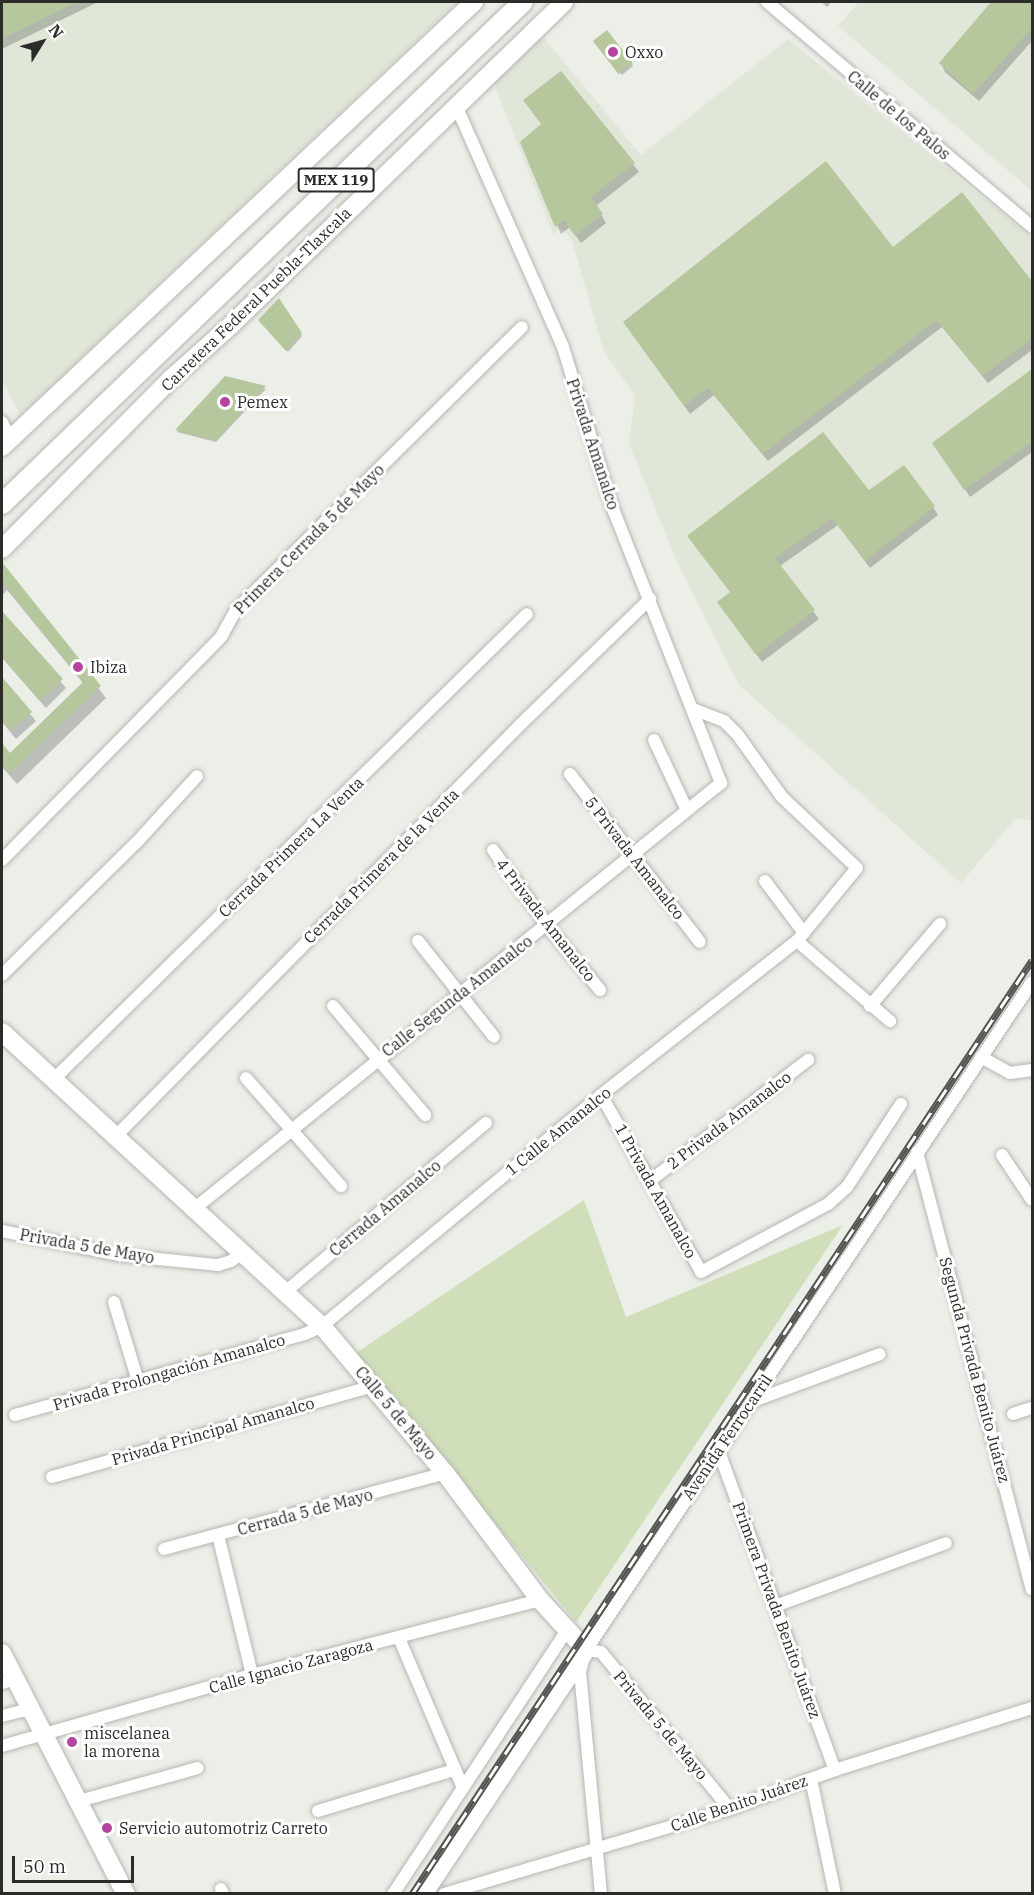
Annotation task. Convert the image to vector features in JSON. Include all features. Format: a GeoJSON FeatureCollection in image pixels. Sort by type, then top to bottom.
{"type":"FeatureCollection","features":[{"type":"Feature","properties":{"kind":"main road","name":"Carretera Federal Puebla-Tlaxcala"},"geometry":{"type":"LineString","coordinates":[[2,504],[523,2]]}},
{"type":"Feature","properties":{"kind":"street"},"geometry":{"type":"LineString","coordinates":[[6,443],[474,2]]}},
{"type":"Feature","properties":{"kind":"street","name":"Carretera Federal Puebla-Tlaxcala"},"geometry":{"type":"LineString","coordinates":[[2,549],[172,378],[230,326],[564,2]]}},
{"type":"Feature","properties":{"kind":"street","name":"Calle de los Palos"},"geometry":{"type":"LineString","coordinates":[[767,2],[1032,227]]}},
{"type":"Feature","properties":{"kind":"street","name":"Privada Amanalco"},"geometry":{"type":"LineString","coordinates":[[457,108],[563,346],[614,512],[721,783]]}},
{"type":"Feature","properties":{"kind":"street","name":"Primera Cerrada 5 de Mayo"},"geometry":{"type":"LineString","coordinates":[[2,860],[221,637],[236,610],[522,327]]}},
{"type":"Feature","properties":{"kind":"street"},"geometry":{"type":"LineString","coordinates":[[2,422],[6,443]]}},
{"type":"Feature","properties":{"kind":"street","name":"Cerrada Primera de la Venta"},"geometry":{"type":"LineString","coordinates":[[115,1137],[513,732],[650,599]]}},
{"type":"Feature","properties":{"kind":"street","name":"Cerrada Primera La Venta"},"geometry":{"type":"LineString","coordinates":[[54,1079],[527,614]]}},
{"type":"Feature","properties":{"kind":"street","name":"1 Calle Amanalco"},"geometry":{"type":"LineString","coordinates":[[322,1326],[601,1095],[801,937],[858,868],[782,797],[724,721],[693,709]]}},
{"type":"Feature","properties":{"kind":"street"},"geometry":{"type":"LineString","coordinates":[[654,740],[687,810]]}},
{"type":"Feature","properties":{"kind":"street","name":"5 Privada Amanalco"},"geometry":{"type":"LineString","coordinates":[[570,774],[700,942]]}},
{"type":"Feature","properties":{"kind":"street"},"geometry":{"type":"LineString","coordinates":[[2,975],[147,831],[197,776]]}},
{"type":"Feature","properties":{"kind":"street","name":"Calle Segunda Amanalco"},"geometry":{"type":"LineString","coordinates":[[194,1209],[721,783]]}},
{"type":"Feature","properties":{"kind":"street","name":"4 Privada Amanalco"},"geometry":{"type":"LineString","coordinates":[[493,850],[547,925],[600,990]]}},
{"type":"Feature","properties":{"kind":"street"},"geometry":{"type":"LineString","coordinates":[[765,881],[801,937],[870,1006],[890,1021]]}},
{"type":"Feature","properties":{"kind":"street"},"geometry":{"type":"LineString","coordinates":[[870,1006],[940,924]]}},
{"type":"Feature","properties":{"kind":"street"},"geometry":{"type":"LineString","coordinates":[[418,941],[494,1037]]}},
{"type":"Feature","properties":{"kind":"street","name":"Avenida Ferrocarril"},"geometry":{"type":"LineString","coordinates":[[423,1893],[1032,982]]}},
{"type":"Feature","properties":{"kind":"street"},"geometry":{"type":"LineString","coordinates":[[333,1006],[425,1115]]}},
{"type":"Feature","properties":{"kind":"street","name":"Calle 5 de Mayo"},"geometry":{"type":"LineString","coordinates":[[2,1032],[322,1326],[445,1473],[540,1600],[586,1650]]}},
{"type":"Feature","properties":{"kind":"street"},"geometry":{"type":"LineString","coordinates":[[981,1057],[1010,1073],[1032,1070]]}},
{"type":"Feature","properties":{"kind":"street","name":"2 Privada Amanalco"},"geometry":{"type":"LineString","coordinates":[[651,1180],[808,1060]]}},
{"type":"Feature","properties":{"kind":"street"},"geometry":{"type":"LineString","coordinates":[[246,1078],[341,1186]]}},
{"type":"Feature","properties":{"kind":"street","name":"1 Privada Amanalco"},"geometry":{"type":"LineString","coordinates":[[601,1095],[701,1272],[828,1204],[847,1187],[901,1104]]}},
{"type":"Feature","properties":{"kind":"street","name":"Cerrada Amanalco"},"geometry":{"type":"LineString","coordinates":[[285,1293],[486,1123]]}},
{"type":"Feature","properties":{"kind":"street","name":"Segunda Privada Benito Juárez"},"geometry":{"type":"LineString","coordinates":[[917,1152],[1032,1589]]}},
{"type":"Feature","properties":{"kind":"street"},"geometry":{"type":"LineString","coordinates":[[1002,1155],[1032,1200]]}},
{"type":"Feature","properties":{"kind":"street","name":"Privada 5 de Mayo"},"geometry":{"type":"LineString","coordinates":[[2,1231],[119,1255],[218,1265],[231,1261],[242,1253]]}},
{"type":"Feature","properties":{"kind":"street"},"geometry":{"type":"LineString","coordinates":[[114,1302],[138,1382]]}},
{"type":"Feature","properties":{"kind":"street","name":"Privada Prolongación Amanalco"},"geometry":{"type":"LineString","coordinates":[[15,1415],[305,1334],[322,1326]]}},
{"type":"Feature","properties":{"kind":"street"},"geometry":{"type":"LineString","coordinates":[[753,1401],[880,1354]]}},
{"type":"Feature","properties":{"kind":"street","name":"Privada Principal Amanalco"},"geometry":{"type":"LineString","coordinates":[[52,1477],[374,1386]]}},
{"type":"Feature","properties":{"kind":"street"},"geometry":{"type":"LineString","coordinates":[[1013,1414],[1032,1408]]}},
{"type":"Feature","properties":{"kind":"street","name":"Primera Privada Benito Juárez"},"geometry":{"type":"LineString","coordinates":[[718,1449],[835,1770]]}},
{"type":"Feature","properties":{"kind":"street","name":"Cerrada 5 de Mayo"},"geometry":{"type":"LineString","coordinates":[[164,1549],[445,1473]]}},
{"type":"Feature","properties":{"kind":"street"},"geometry":{"type":"LineString","coordinates":[[218,1535],[252,1675]]}},
{"type":"Feature","properties":{"kind":"street"},"geometry":{"type":"LineString","coordinates":[[775,1606],[946,1543]]}},
{"type":"Feature","properties":{"kind":"street","name":"Calle Ignacio Zaragoza"},"geometry":{"type":"LineString","coordinates":[[2,1746],[43,1732],[252,1675],[540,1600]]}},
{"type":"Feature","properties":{"kind":"street"},"geometry":{"type":"LineString","coordinates":[[393,1893],[567,1630]]}},
{"type":"Feature","properties":{"kind":"street"},"geometry":{"type":"LineString","coordinates":[[399,1638],[463,1788]]}},
{"type":"Feature","properties":{"kind":"street"},"geometry":{"type":"LineString","coordinates":[[586,1650],[580,1672],[601,1893]]}},
{"type":"Feature","properties":{"kind":"street","name":"Privada 5 de Mayo"},"geometry":{"type":"LineString","coordinates":[[586,1650],[601,1652],[730,1809]]}},
{"type":"Feature","properties":{"kind":"street"},"geometry":{"type":"LineString","coordinates":[[2,1653],[8,1681],[31,1708],[126,1893]]}},
{"type":"Feature","properties":{"kind":"street"},"geometry":{"type":"LineString","coordinates":[[2,1716],[31,1708]]}},
{"type":"Feature","properties":{"kind":"street","name":"Calle Benito Juárez"},"geometry":{"type":"LineString","coordinates":[[444,1893],[730,1809],[835,1770],[1032,1708]]}},
{"type":"Feature","properties":{"kind":"street"},"geometry":{"type":"LineString","coordinates":[[79,1801],[198,1768]]}},
{"type":"Feature","properties":{"kind":"street"},"geometry":{"type":"LineString","coordinates":[[318,1811],[454,1770]]}},
{"type":"Feature","properties":{"kind":"street"},"geometry":{"type":"LineString","coordinates":[[810,1779],[835,1893]]}},
{"type":"Feature","properties":{"kind":"shaded area"},"geometry":{"type":"Polygon","coordinates":[[[2,2],[457,2],[20,415],[2,379],[2,2]]]}},
{"type":"Feature","properties":{"kind":"shaded area"},"geometry":{"type":"Polygon","coordinates":[[[859,2],[1032,2],[1032,191],[838,26],[859,2]]]}},
{"type":"Feature","properties":{"kind":"shaded area"},"geometry":{"type":"Polygon","coordinates":[[[543,37],[641,155],[788,39],[1032,238],[1032,820],[1015,819],[961,883],[739,685],[676,559],[629,444],[635,395],[604,352],[572,241],[562,228],[553,234],[493,81],[543,37]]]}},
{"type":"Feature","properties":{"kind":"green space"},"geometry":{"type":"Polygon","coordinates":[[[584,1200],[626,1317],[843,1225],[576,1622],[356,1353],[584,1200]]]}},
{"type":"Feature","properties":{"kind":"building"},"geometry":{"type":"Polygon","coordinates":[[[2,2],[77,2],[2,39],[2,2]]]}},
{"type":"Feature","properties":{"kind":"building"},"geometry":{"type":"Polygon","coordinates":[[[991,2],[1032,2],[1032,28],[973,94],[939,63],[991,2]]]}},
{"type":"Feature","properties":{"kind":"building","name":"Oxxo"},"geometry":{"type":"Polygon","coordinates":[[[607,30],[633,63],[619,74],[593,41],[607,30]]]}},
{"type":"Feature","properties":{"kind":"building"},"geometry":{"type":"Polygon","coordinates":[[[561,71],[635,163],[591,197],[603,214],[575,236],[564,220],[555,227],[520,142],[541,124],[523,100],[561,71]]]}},
{"type":"Feature","properties":{"kind":"building"},"geometry":{"type":"Polygon","coordinates":[[[826,161],[893,247],[962,192],[1032,281],[1032,338],[982,376],[937,320],[762,454],[708,388],[684,406],[623,322],[826,161]]]}},
{"type":"Feature","properties":{"kind":"building","name":"Pemex"},"geometry":{"type":"Polygon","coordinates":[[[279,298],[302,333],[286,351],[258,320],[279,298]]]}},
{"type":"Feature","properties":{"kind":"building"},"geometry":{"type":"Polygon","coordinates":[[[1032,369],[1032,442],[964,490],[932,443],[1032,369]]]}},
{"type":"Feature","properties":{"kind":"building","name":"Pemex"},"geometry":{"type":"Polygon","coordinates":[[[225,376],[266,386],[215,441],[175,430],[225,376]]]}},
{"type":"Feature","properties":{"kind":"building"},"geometry":{"type":"Polygon","coordinates":[[[823,432],[869,490],[904,465],[935,506],[865,561],[832,518],[775,558],[815,610],[756,655],[717,602],[730,592],[687,536],[823,432]]]}},
{"type":"Feature","properties":{"kind":"building","name":"Ibiza"},"geometry":{"type":"Polygon","coordinates":[[[2,562],[101,686],[10,773],[2,764],[2,743],[10,753],[83,682],[2,582],[2,562]]]}},
{"type":"Feature","properties":{"kind":"building","name":"Ibiza"},"geometry":{"type":"Polygon","coordinates":[[[2,611],[63,679],[40,701],[2,657],[2,611]]]}},
{"type":"Feature","properties":{"kind":"building"},"geometry":{"type":"Polygon","coordinates":[[[2,677],[32,712],[11,731],[2,721],[2,677]]]}},
{"type":"Feature","properties":{"kind":"railway"},"geometry":{"type":"LineString","coordinates":[[412,1894],[1032,960]]}},
{"type":"Feature","properties":{"kind":"place","name":"Oxxo"},"geometry":{"type":"Point","coordinates":[613,52]}},
{"type":"Feature","properties":{"kind":"place","name":"Pemex"},"geometry":{"type":"Point","coordinates":[225,402]}},
{"type":"Feature","properties":{"kind":"place","name":"Ibiza"},"geometry":{"type":"Point","coordinates":[78,667]}},
{"type":"Feature","properties":{"kind":"place","name":"miscelanea la morena"},"geometry":{"type":"Point","coordinates":[72,1742]}},
{"type":"Feature","properties":{"kind":"place","name":"Servicio automotriz Carreto"},"geometry":{"type":"Point","coordinates":[107,1828]}}]}
